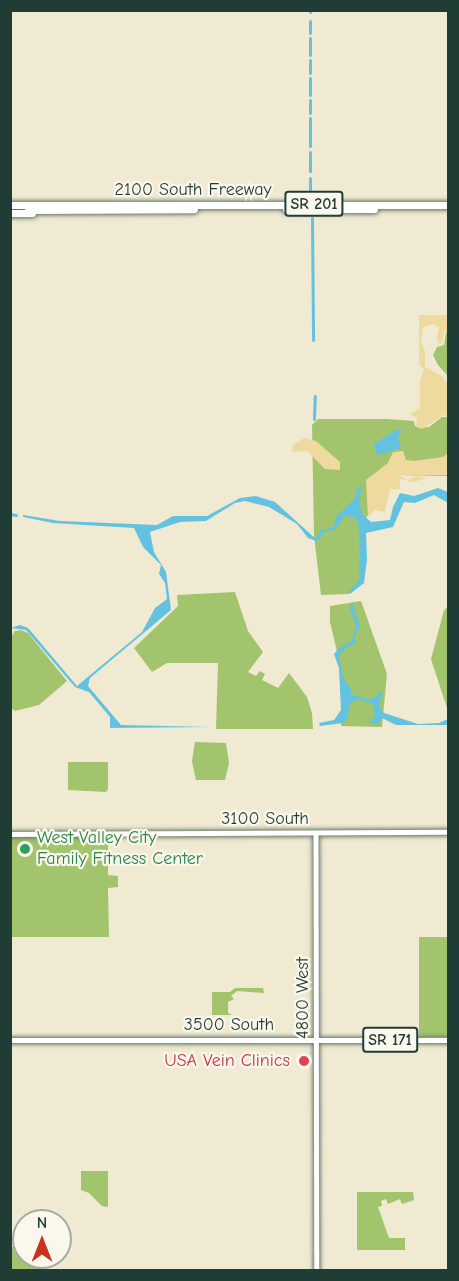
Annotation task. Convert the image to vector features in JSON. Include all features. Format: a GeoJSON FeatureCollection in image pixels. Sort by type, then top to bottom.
{"type":"FeatureCollection","features":[{"type":"Feature","properties":{"kind":"highway"},"geometry":{"type":"LineString","coordinates":[[10,201],[65,207]]}},
{"type":"Feature","properties":{"kind":"highway","name":"2100 South Freeway"},"geometry":{"type":"LineString","coordinates":[[65,207],[448,205]]}},
{"type":"Feature","properties":{"kind":"highway"},"geometry":{"type":"LineString","coordinates":[[10,210],[65,207]]}},
{"type":"Feature","properties":{"kind":"highway","name":"2100 South Freeway"},"geometry":{"type":"LineString","coordinates":[[65,207],[448,209]]}},
{"type":"Feature","properties":{"kind":"main road","name":"4800 West"},"geometry":{"type":"LineString","coordinates":[[316,832],[317,1270]]}},
{"type":"Feature","properties":{"kind":"main road","name":"3100 South"},"geometry":{"type":"LineString","coordinates":[[10,834],[448,832]]}},
{"type":"Feature","properties":{"kind":"main road"},"geometry":{"type":"LineString","coordinates":[[53,1040],[65,1035]]}},
{"type":"Feature","properties":{"kind":"main road","name":"3500 South"},"geometry":{"type":"LineString","coordinates":[[10,1040],[448,1040]]}},
{"type":"Feature","properties":{"kind":"green space"},"geometry":{"type":"Polygon","coordinates":[[[446,332],[448,334],[448,376],[433,355],[437,347],[444,345],[446,332]]]}},
{"type":"Feature","properties":{"kind":"green space"},"geometry":{"type":"Polygon","coordinates":[[[442,417],[448,417],[448,476],[395,475],[364,521],[360,584],[349,594],[321,595],[314,536],[312,425],[318,419],[387,419],[414,421],[415,426],[420,428],[429,427],[442,417]]]}},
{"type":"Feature","properties":{"kind":"green space"},"geometry":{"type":"Polygon","coordinates":[[[235,592],[248,631],[263,652],[248,672],[256,676],[260,671],[265,674],[262,680],[278,688],[289,673],[307,697],[312,713],[313,729],[216,729],[218,663],[167,663],[152,672],[134,648],[178,606],[177,595],[235,592]]]}},
{"type":"Feature","properties":{"kind":"green space"},"geometry":{"type":"Polygon","coordinates":[[[361,601],[387,674],[382,727],[341,726],[343,677],[330,622],[330,606],[361,601]]]}},
{"type":"Feature","properties":{"kind":"green space"},"geometry":{"type":"Polygon","coordinates":[[[448,607],[448,711],[431,659],[444,610],[448,607]]]}},
{"type":"Feature","properties":{"kind":"green space"},"geometry":{"type":"Polygon","coordinates":[[[21,630],[28,633],[67,681],[39,705],[15,711],[11,708],[11,637],[15,631],[21,630]]]}},
{"type":"Feature","properties":{"kind":"green space"},"geometry":{"type":"Polygon","coordinates":[[[195,742],[226,743],[229,763],[225,780],[196,780],[192,761],[195,742]]]}},
{"type":"Feature","properties":{"kind":"green space"},"geometry":{"type":"Polygon","coordinates":[[[68,762],[108,762],[106,792],[68,790],[68,762]]]}},
{"type":"Feature","properties":{"kind":"green space"},"geometry":{"type":"Polygon","coordinates":[[[10,836],[108,836],[108,875],[118,876],[118,887],[108,888],[109,937],[11,937],[10,836]]]}},
{"type":"Feature","properties":{"kind":"green space"},"geometry":{"type":"Polygon","coordinates":[[[419,937],[448,937],[448,1037],[419,1037],[419,937]]]}},
{"type":"Feature","properties":{"kind":"green space"},"geometry":{"type":"Polygon","coordinates":[[[235,988],[263,988],[264,993],[237,991],[231,996],[234,999],[228,1002],[228,1013],[232,1015],[212,1015],[212,992],[230,992],[235,988]]]}},
{"type":"Feature","properties":{"kind":"green space"},"geometry":{"type":"Polygon","coordinates":[[[81,1171],[108,1171],[108,1207],[102,1206],[89,1193],[81,1190],[81,1171]]]}},
{"type":"Feature","properties":{"kind":"green space"},"geometry":{"type":"Polygon","coordinates":[[[357,1192],[413,1192],[414,1200],[402,1204],[400,1199],[388,1204],[386,1199],[381,1201],[382,1206],[378,1207],[389,1238],[405,1238],[405,1250],[357,1250],[357,1192]]]}},
{"type":"Feature","properties":{"kind":"green space"},"geometry":{"type":"Polygon","coordinates":[[[11,1247],[12,1269],[41,1269],[41,1270],[11,1270],[11,1247]]]}},
{"type":"Feature","properties":{"kind":"sand"},"geometry":{"type":"Polygon","coordinates":[[[419,315],[448,315],[448,331],[445,331],[441,344],[438,343],[437,337],[439,327],[433,324],[423,327],[421,342],[425,351],[425,367],[442,376],[448,385],[448,416],[444,415],[422,429],[416,426],[417,418],[410,414],[420,408],[420,382],[424,369],[419,364],[419,315]]]}},
{"type":"Feature","properties":{"kind":"sand"},"geometry":{"type":"Polygon","coordinates":[[[304,438],[316,441],[340,462],[340,470],[325,469],[307,451],[292,452],[293,445],[304,438]]]}},
{"type":"Feature","properties":{"kind":"sand"},"geometry":{"type":"Polygon","coordinates":[[[403,451],[406,460],[414,461],[443,457],[448,453],[448,475],[398,475],[408,480],[416,476],[428,478],[413,482],[400,479],[400,489],[390,489],[385,512],[375,510],[368,517],[366,480],[388,463],[393,452],[403,451]]]}},
{"type":"Feature","properties":{"kind":"water"},"geometry":{"type":"Polygon","coordinates":[[[396,430],[401,430],[398,439],[401,448],[377,455],[374,444],[396,430]]]}},
{"type":"Feature","properties":{"kind":"water"},"geometry":{"type":"Polygon","coordinates":[[[358,486],[362,488],[359,498],[362,514],[371,522],[390,520],[400,493],[414,496],[438,488],[448,492],[448,503],[434,495],[415,503],[404,502],[393,527],[366,533],[367,559],[364,583],[350,594],[349,591],[359,580],[360,541],[358,522],[355,517],[344,516],[335,530],[323,532],[316,541],[308,538],[297,524],[269,507],[245,501],[235,503],[206,521],[180,522],[150,532],[154,552],[166,572],[171,610],[90,678],[88,686],[121,725],[211,727],[110,728],[110,717],[89,692],[75,687],[26,630],[11,628],[20,625],[28,628],[77,686],[142,632],[155,608],[167,599],[165,583],[159,574],[161,565],[143,547],[134,528],[53,523],[23,517],[23,515],[60,521],[157,525],[173,516],[207,516],[240,498],[256,496],[275,502],[316,539],[320,530],[333,528],[336,517],[355,498],[358,486]]]}},
{"type":"Feature","properties":{"kind":"water"},"geometry":{"type":"Polygon","coordinates":[[[352,602],[360,627],[355,635],[355,644],[346,647],[339,656],[344,680],[351,689],[351,694],[367,699],[375,698],[383,689],[379,707],[384,713],[418,724],[439,723],[448,719],[448,725],[396,725],[382,718],[379,723],[373,724],[370,721],[375,716],[373,704],[359,699],[350,703],[347,719],[343,723],[320,726],[319,723],[334,720],[341,710],[339,668],[334,654],[339,648],[352,641],[356,626],[350,609],[352,602]]]}},
{"type":"Feature","properties":{"kind":"waterway"},"geometry":{"type":"LineString","coordinates":[[310,21],[310,33]]}},
{"type":"Feature","properties":{"kind":"waterway"},"geometry":{"type":"LineString","coordinates":[[310,38],[310,55]]}},
{"type":"Feature","properties":{"kind":"waterway"},"geometry":{"type":"LineString","coordinates":[[310,60],[310,73]]}},
{"type":"Feature","properties":{"kind":"waterway"},"geometry":{"type":"LineString","coordinates":[[310,78],[310,95]]}},
{"type":"Feature","properties":{"kind":"waterway"},"geometry":{"type":"LineString","coordinates":[[310,100],[310,113]]}},
{"type":"Feature","properties":{"kind":"waterway"},"geometry":{"type":"LineString","coordinates":[[310,118],[310,146]]}},
{"type":"Feature","properties":{"kind":"waterway"},"geometry":{"type":"LineString","coordinates":[[310,152],[310,171]]}},
{"type":"Feature","properties":{"kind":"waterway"},"geometry":{"type":"LineString","coordinates":[[310,178],[310,194]]}},
{"type":"Feature","properties":{"kind":"waterway"},"geometry":{"type":"LineString","coordinates":[[312,218],[313,340]]}},
{"type":"Feature","properties":{"kind":"waterway"},"geometry":{"type":"LineString","coordinates":[[314,419],[315,396]]}},
{"type":"Feature","properties":{"kind":"waterway"},"geometry":{"type":"LineString","coordinates":[[10,514],[16,515]]}},
{"type":"Feature","properties":{"kind":"place","name":"West Valley City Family Fitness Center"},"geometry":{"type":"Point","coordinates":[25,849]}},
{"type":"Feature","properties":{"kind":"place","name":"USA Vein Clinics"},"geometry":{"type":"Point","coordinates":[304,1061]}}]}
